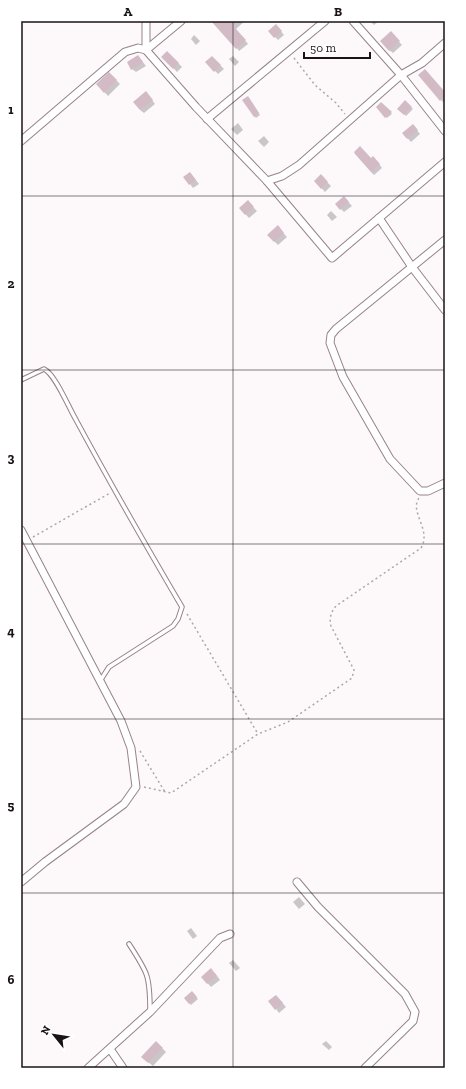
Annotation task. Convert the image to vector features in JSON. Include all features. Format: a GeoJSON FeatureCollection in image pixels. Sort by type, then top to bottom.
{"type":"FeatureCollection","features":[{"type":"Feature","properties":{"kind":"street"},"geometry":{"type":"LineString","coordinates":[[146,21],[146,50]]}},
{"type":"Feature","properties":{"kind":"street"},"geometry":{"type":"LineString","coordinates":[[146,50],[181,21]]}},
{"type":"Feature","properties":{"kind":"street"},"geometry":{"type":"LineString","coordinates":[[207,119],[326,21]]}},
{"type":"Feature","properties":{"kind":"street"},"geometry":{"type":"LineString","coordinates":[[353,21],[400,75],[445,131]]}},
{"type":"Feature","properties":{"kind":"street"},"geometry":{"type":"LineString","coordinates":[[267,181],[282,176],[299,165],[351,121],[400,75],[422,64],[445,43]]}},
{"type":"Feature","properties":{"kind":"street"},"geometry":{"type":"LineString","coordinates":[[21,141],[125,52],[138,48],[146,50],[207,119],[267,181],[332,258],[445,162]]}},
{"type":"Feature","properties":{"kind":"street"},"geometry":{"type":"LineString","coordinates":[[379,218],[412,267],[445,310]]}},
{"type":"Feature","properties":{"kind":"street"},"geometry":{"type":"LineString","coordinates":[[445,240],[336,329],[332,335],[330,343],[343,377],[390,459],[420,491],[423,492],[445,483]]}},
{"type":"Feature","properties":{"kind":"street"},"geometry":{"type":"LineString","coordinates":[[21,530],[121,720],[131,748],[136,787],[124,804],[45,862],[21,882]]}},
{"type":"Feature","properties":{"kind":"street"},"geometry":{"type":"LineString","coordinates":[[297,882],[318,907],[405,994],[415,1012],[413,1021],[365,1068]]}},
{"type":"Feature","properties":{"kind":"street"},"geometry":{"type":"LineString","coordinates":[[88,1068],[150,1012],[220,938],[230,934]]}},
{"type":"Feature","properties":{"kind":"street"},"geometry":{"type":"LineString","coordinates":[[110,1049],[123,1068]]}},
{"type":"Feature","properties":{"kind":"lane"},"geometry":{"type":"LineString","coordinates":[[21,380],[39,370],[48,371],[182,607],[178,619],[173,626],[109,667],[100,681]]}},
{"type":"Feature","properties":{"kind":"lane"},"geometry":{"type":"LineString","coordinates":[[129,944],[146,970],[150,984],[150,1012]]}},
{"type":"Feature","properties":{"kind":"path"},"geometry":{"type":"LineString","coordinates":[[289,52],[315,85],[336,103],[351,121]]}},
{"type":"Feature","properties":{"kind":"path"},"geometry":{"type":"LineString","coordinates":[[26,541],[115,490]]}},
{"type":"Feature","properties":{"kind":"path"},"geometry":{"type":"LineString","coordinates":[[136,787],[150,788],[171,793],[258,734],[288,722],[352,678],[354,670],[331,626],[330,621],[332,611],[336,606],[385,571],[421,548],[425,542],[425,534],[416,502],[423,492]]}},
{"type":"Feature","properties":{"kind":"path"},"geometry":{"type":"LineString","coordinates":[[182,607],[258,734]]}},
{"type":"Feature","properties":{"kind":"path"},"geometry":{"type":"LineString","coordinates":[[137,747],[165,792]]}},
{"type":"Feature","properties":{"kind":"building"},"geometry":{"type":"Polygon","coordinates":[[[211,21],[239,21],[233,26],[246,40],[236,49],[211,21]]]}},
{"type":"Feature","properties":{"kind":"building"},"geometry":{"type":"Polygon","coordinates":[[[276,24],[282,31],[274,38],[268,31],[276,24]]]}},
{"type":"Feature","properties":{"kind":"building"},"geometry":{"type":"Polygon","coordinates":[[[391,31],[400,41],[389,51],[380,41],[391,31]]]}},
{"type":"Feature","properties":{"kind":"building"},"geometry":{"type":"Polygon","coordinates":[[[167,51],[179,63],[173,69],[161,57],[167,51]]]}},
{"type":"Feature","properties":{"kind":"building"},"geometry":{"type":"Polygon","coordinates":[[[138,55],[143,62],[131,70],[127,62],[138,55]]]}},
{"type":"Feature","properties":{"kind":"building"},"geometry":{"type":"Polygon","coordinates":[[[212,56],[221,65],[214,72],[205,62],[212,56]]]}},
{"type":"Feature","properties":{"kind":"building"},"geometry":{"type":"Polygon","coordinates":[[[425,69],[445,92],[445,96],[440,101],[418,75],[425,69]]]}},
{"type":"Feature","properties":{"kind":"building"},"geometry":{"type":"Polygon","coordinates":[[[109,72],[117,80],[104,93],[96,84],[109,72]]]}},
{"type":"Feature","properties":{"kind":"building"},"geometry":{"type":"Polygon","coordinates":[[[146,91],[153,100],[140,110],[133,102],[146,91]]]}},
{"type":"Feature","properties":{"kind":"building"},"geometry":{"type":"Polygon","coordinates":[[[248,96],[259,113],[254,117],[242,100],[248,96]]]}},
{"type":"Feature","properties":{"kind":"building"},"geometry":{"type":"Polygon","coordinates":[[[405,100],[412,107],[404,115],[397,109],[405,100]]]}},
{"type":"Feature","properties":{"kind":"building"},"geometry":{"type":"Polygon","coordinates":[[[381,102],[392,112],[385,118],[376,107],[381,102]]]}},
{"type":"Feature","properties":{"kind":"building"},"geometry":{"type":"Polygon","coordinates":[[[413,124],[418,130],[407,139],[402,133],[413,124]]]}},
{"type":"Feature","properties":{"kind":"building"},"geometry":{"type":"Polygon","coordinates":[[[360,146],[371,158],[373,156],[380,164],[371,172],[354,152],[360,146]]]}},
{"type":"Feature","properties":{"kind":"building"},"geometry":{"type":"Polygon","coordinates":[[[190,172],[196,180],[189,185],[183,177],[190,172]]]}},
{"type":"Feature","properties":{"kind":"building"},"geometry":{"type":"Polygon","coordinates":[[[321,174],[328,182],[321,189],[314,181],[321,174]]]}},
{"type":"Feature","properties":{"kind":"building"},"geometry":{"type":"Polygon","coordinates":[[[344,196],[349,202],[340,210],[335,204],[344,196]]]}},
{"type":"Feature","properties":{"kind":"building"},"geometry":{"type":"Polygon","coordinates":[[[248,200],[254,207],[245,215],[239,208],[248,200]]]}},
{"type":"Feature","properties":{"kind":"building"},"geometry":{"type":"Polygon","coordinates":[[[278,225],[284,233],[274,242],[267,235],[278,225]]]}},
{"type":"Feature","properties":{"kind":"building"},"geometry":{"type":"Polygon","coordinates":[[[211,968],[217,976],[207,984],[201,977],[211,968]]]}},
{"type":"Feature","properties":{"kind":"building"},"geometry":{"type":"Polygon","coordinates":[[[192,991],[197,997],[189,1004],[184,998],[192,991]]]}},
{"type":"Feature","properties":{"kind":"building"},"geometry":{"type":"Polygon","coordinates":[[[276,995],[283,1003],[275,1010],[268,1001],[276,995]]]}},
{"type":"Feature","properties":{"kind":"building"},"geometry":{"type":"Polygon","coordinates":[[[156,1041],[163,1048],[148,1063],[141,1057],[156,1041]]]}}]}
